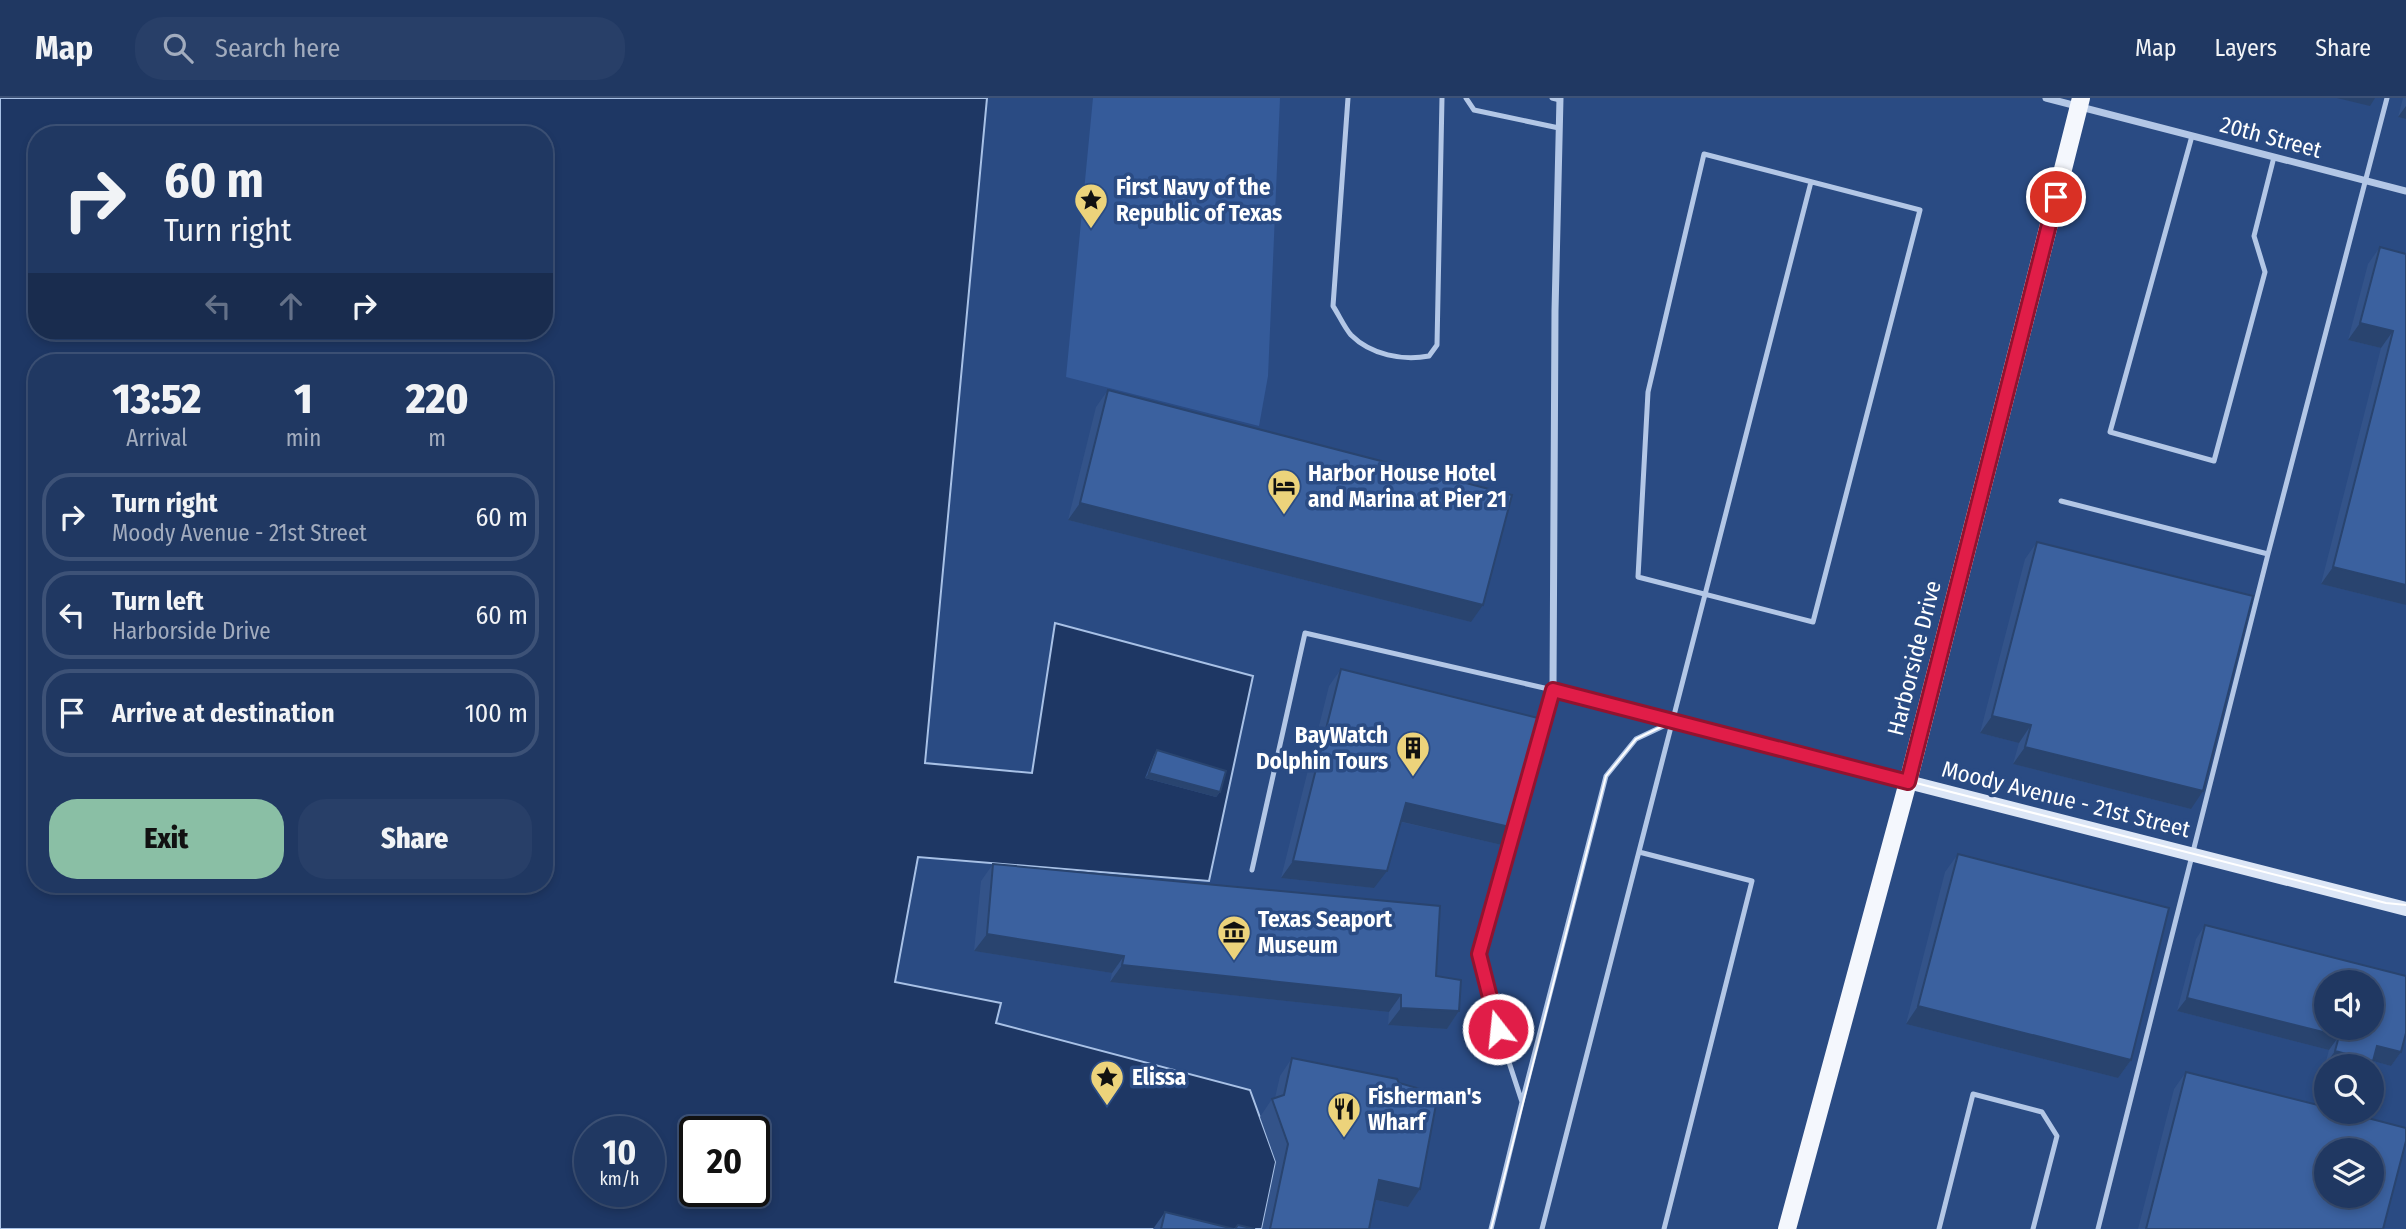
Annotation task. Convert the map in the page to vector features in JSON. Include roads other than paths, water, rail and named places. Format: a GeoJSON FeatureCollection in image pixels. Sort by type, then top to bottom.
{"type":"FeatureCollection","features":[{"type":"Feature","properties":{"kind":"main road","name":"Harborside Drive"},"geometry":{"type":"LineString","coordinates":[[1787,1229],[1908,782],[2080,102]]}},
{"type":"Feature","properties":{"kind":"main road","name":"Moody Avenue - 21st Street"},"geometry":{"type":"LineString","coordinates":[[1908,782],[2406,909]]}},
{"type":"Feature","properties":{"kind":"street","name":"20th Street"},"geometry":{"type":"LineString","coordinates":[[2046,98],[2080,102],[2192,136],[2406,191]]}},
{"type":"Feature","properties":{"kind":"street"},"geometry":{"type":"LineString","coordinates":[[1553,690],[1559,128],[1557,99]]}},
{"type":"Feature","properties":{"kind":"street","name":"Moody Avenue - 21st Street"},"geometry":{"type":"LineString","coordinates":[[1553,690],[1908,782]]}},
{"type":"Feature","properties":{"kind":"lane"},"geometry":{"type":"LineString","coordinates":[[1349,98],[1333,306],[1352,335],[1379,353],[1415,358],[1429,356],[1437,345],[1442,98]]}},
{"type":"Feature","properties":{"kind":"lane"},"geometry":{"type":"LineString","coordinates":[[1466,98],[1475,110],[1559,128]]}},
{"type":"Feature","properties":{"kind":"lane"},"geometry":{"type":"LineString","coordinates":[[2098,1229],[2268,554],[2387,98]]}},
{"type":"Feature","properties":{"kind":"lane"},"geometry":{"type":"LineString","coordinates":[[2192,136],[2110,432],[2214,461],[2264,272],[2254,236],[2274,157]]}},
{"type":"Feature","properties":{"kind":"lane"},"geometry":{"type":"LineString","coordinates":[[1704,154],[1811,181],[1920,210],[1813,622],[1637,577],[1647,392],[1704,154]]}},
{"type":"Feature","properties":{"kind":"lane"},"geometry":{"type":"LineString","coordinates":[[1542,1229],[1811,181]]}},
{"type":"Feature","properties":{"kind":"lane"},"geometry":{"type":"LineString","coordinates":[[2061,501],[2268,554]]}},
{"type":"Feature","properties":{"kind":"lane"},"geometry":{"type":"LineString","coordinates":[[1252,870],[1305,633],[1553,690],[1479,954],[1490,1004],[1522,1102]]}},
{"type":"Feature","properties":{"kind":"lane"},"geometry":{"type":"LineString","coordinates":[[1491,1229],[1606,776],[1636,739],[1673,721]]}},
{"type":"Feature","properties":{"kind":"lane"},"geometry":{"type":"LineString","coordinates":[[1639,852],[1752,881],[1664,1229]]}},
{"type":"Feature","properties":{"kind":"lane"},"geometry":{"type":"LineString","coordinates":[[1939,1229],[1973,1094],[2042,1112],[2057,1136],[2033,1229]]}},
{"type":"Feature","properties":{"kind":"tram line"},"geometry":{"type":"LineString","coordinates":[[1491,1229],[1606,776],[1636,739],[1673,721],[2386,903],[2406,905]]}},
{"type":"Feature","properties":{"kind":"place","name":"First Navy of the Republic of Texas"},"geometry":{"type":"Point","coordinates":[1091,230]}},
{"type":"Feature","properties":{"kind":"place","name":"Harbor House Hotel and Marina at Pier 21"},"geometry":{"type":"Point","coordinates":[1284,516]}},
{"type":"Feature","properties":{"kind":"place","name":"BayWatch Dolphin Tours"},"geometry":{"type":"Point","coordinates":[1413,778]}},
{"type":"Feature","properties":{"kind":"place","name":"Texas Seaport Museum"},"geometry":{"type":"Point","coordinates":[1234,962]}},
{"type":"Feature","properties":{"kind":"place","name":"Elissa"},"geometry":{"type":"Point","coordinates":[1107,1107]}},
{"type":"Feature","properties":{"kind":"place","name":"Fisherman's Wharf"},"geometry":{"type":"Point","coordinates":[1344,1139]}}]}
